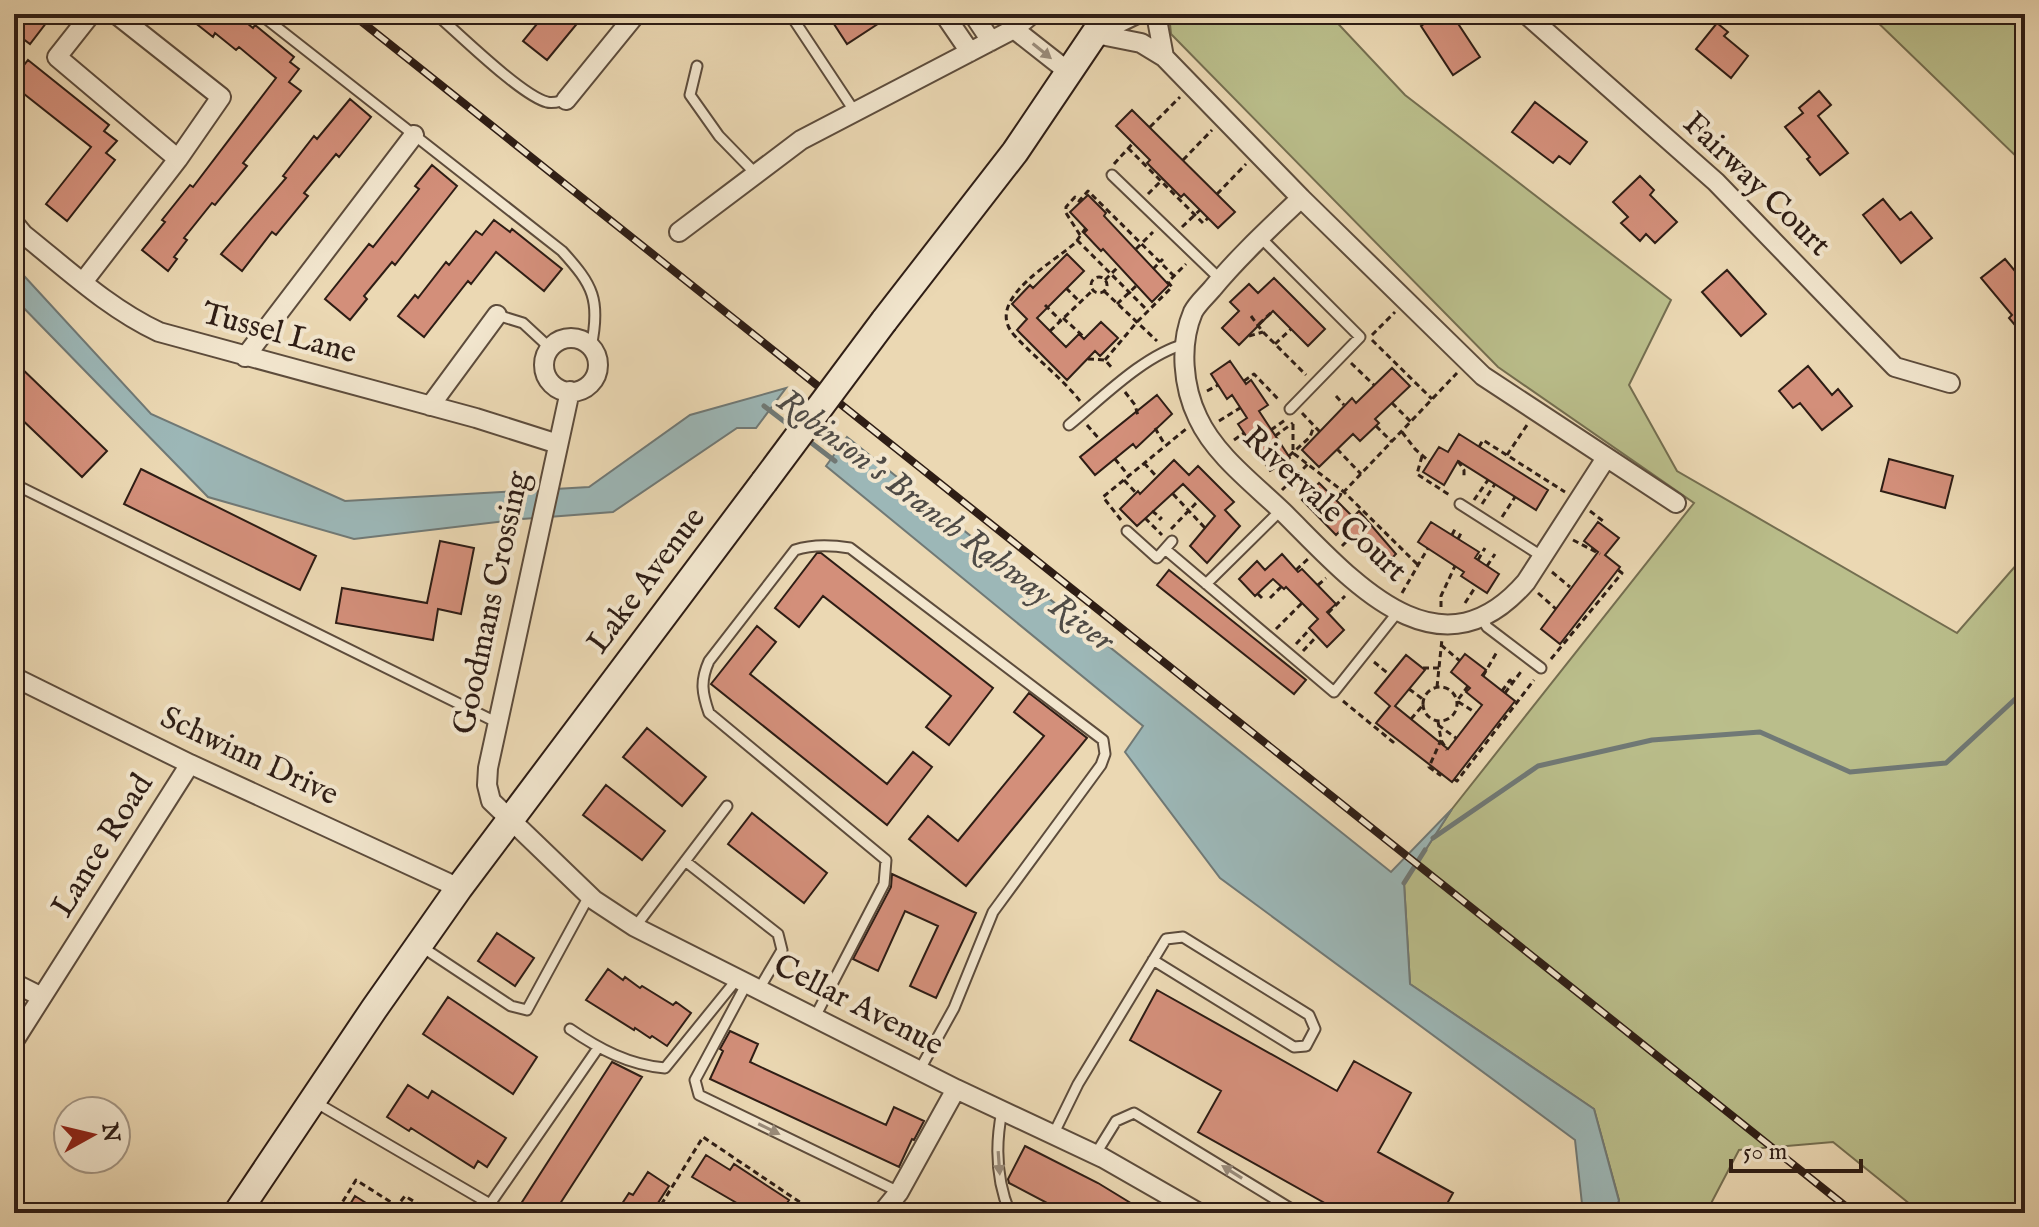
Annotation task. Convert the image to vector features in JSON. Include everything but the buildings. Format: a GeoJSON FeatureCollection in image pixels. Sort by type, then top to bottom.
{"type":"FeatureCollection","features":[{"type":"Feature","properties":{"kind":"main road","name":"Lake Avenue"},"geometry":{"type":"LineString","coordinates":[[237,1213],[459,888],[884,321],[1015,152],[1102,24]]}},
{"type":"Feature","properties":{"kind":"street"},"geometry":{"type":"LineString","coordinates":[[91,14],[57,57],[178,159]]}},
{"type":"Feature","properties":{"kind":"street"},"geometry":{"type":"LineString","coordinates":[[83,282],[178,159],[221,97],[116,14]]}},
{"type":"Feature","properties":{"kind":"street"},"geometry":{"type":"LineString","coordinates":[[566,100],[636,14]]}},
{"type":"Feature","properties":{"kind":"street"},"geometry":{"type":"LineString","coordinates":[[944,14],[970,52]]}},
{"type":"Feature","properties":{"kind":"street"},"geometry":{"type":"LineString","coordinates":[[973,14],[991,41]]}},
{"type":"Feature","properties":{"kind":"street"},"geometry":{"type":"LineString","coordinates":[[679,232],[801,140],[1014,29],[1032,14]]}},
{"type":"Feature","properties":{"kind":"street"},"geometry":{"type":"LineString","coordinates":[[1102,24],[1137,14]]}},
{"type":"Feature","properties":{"kind":"street"},"geometry":{"type":"LineString","coordinates":[[1156,14],[1164,57]]}},
{"type":"Feature","properties":{"kind":"street","name":"Fairway Court"},"geometry":{"type":"LineString","coordinates":[[1526,14],[1716,182],[1895,367],[1950,383]]}},
{"type":"Feature","properties":{"kind":"street"},"geometry":{"type":"LineString","coordinates":[[1102,24],[1164,57],[1301,198],[1483,376],[1676,503]]}},
{"type":"Feature","properties":{"kind":"street"},"geometry":{"type":"LineString","coordinates":[[1014,29],[1070,73]]}},
{"type":"Feature","properties":{"kind":"street"},"geometry":{"type":"LineString","coordinates":[[245,357],[414,135]]}},
{"type":"Feature","properties":{"kind":"street","name":"Rivervale Court"},"geometry":{"type":"LineString","coordinates":[[1301,198],[1220,279],[1194,311],[1185,344],[1185,372],[1190,401],[1201,425],[1276,506],[1356,585],[1395,612],[1415,620],[1442,623],[1481,617],[1506,602],[1526,582],[1606,458]]}},
{"type":"Feature","properties":{"kind":"street","name":"Tussel Lane"},"geometry":{"type":"LineString","coordinates":[[14,223],[23,234],[83,282],[134,320],[151,328],[558,444]]}},
{"type":"Feature","properties":{"kind":"street"},"geometry":{"type":"LineString","coordinates":[[430,406],[497,315]]}},
{"type":"Feature","properties":{"kind":"street"},"geometry":{"type":"LineString","coordinates":[[566,338],[575,338],[591,347],[596,355],[597,373],[586,387],[570,391],[555,386],[546,373],[546,356],[550,348],[566,338]]}},
{"type":"Feature","properties":{"kind":"street","name":"Goodmans Crossing"},"geometry":{"type":"LineString","coordinates":[[511,821],[491,801],[487,785],[488,768],[570,391]]}},
{"type":"Feature","properties":{"kind":"street","name":"Schwinn Drive"},"geometry":{"type":"LineString","coordinates":[[14,677],[190,764],[459,888]]}},
{"type":"Feature","properties":{"kind":"street","name":"Lance Road"},"geometry":{"type":"LineString","coordinates":[[14,1041],[190,764]]}},
{"type":"Feature","properties":{"kind":"street","name":"Cellar Avenue"},"geometry":{"type":"LineString","coordinates":[[511,821],[589,896],[635,927],[919,1071],[1095,1155],[1199,1213]]}},
{"type":"Feature","properties":{"kind":"street"},"geometry":{"type":"LineString","coordinates":[[14,983],[42,997]]}},
{"type":"Feature","properties":{"kind":"street"},"geometry":{"type":"LineString","coordinates":[[882,1213],[899,1192],[956,1089]]}},
{"type":"Feature","properties":{"kind":"lane"},"geometry":{"type":"LineString","coordinates":[[260,14],[562,251],[581,271],[593,292],[597,319],[591,347]]}},
{"type":"Feature","properties":{"kind":"lane"},"geometry":{"type":"LineString","coordinates":[[436,14],[516,83],[540,99],[550,104],[566,100]]}},
{"type":"Feature","properties":{"kind":"lane"},"geometry":{"type":"LineString","coordinates":[[790,14],[855,112]]}},
{"type":"Feature","properties":{"kind":"lane"},"geometry":{"type":"LineString","coordinates":[[697,66],[690,95],[719,136],[756,174]]}},
{"type":"Feature","properties":{"kind":"lane"},"geometry":{"type":"LineString","coordinates":[[1112,175],[1220,279]]}},
{"type":"Feature","properties":{"kind":"lane"},"geometry":{"type":"LineString","coordinates":[[1261,238],[1360,337],[1292,410]]}},
{"type":"Feature","properties":{"kind":"lane"},"geometry":{"type":"LineString","coordinates":[[497,315],[523,323],[550,348]]}},
{"type":"Feature","properties":{"kind":"lane"},"geometry":{"type":"LineString","coordinates":[[1069,425],[1165,349],[1185,344]]}},
{"type":"Feature","properties":{"kind":"lane"},"geometry":{"type":"LineString","coordinates":[[14,484],[498,723]]}},
{"type":"Feature","properties":{"kind":"lane"},"geometry":{"type":"LineString","coordinates":[[1206,584],[1276,506]]}},
{"type":"Feature","properties":{"kind":"lane"},"geometry":{"type":"LineString","coordinates":[[1468,509],[1541,560]]}},
{"type":"Feature","properties":{"kind":"lane"},"geometry":{"type":"LineString","coordinates":[[1127,531],[1157,558],[1169,541],[1206,584],[1334,692],[1395,612]]}},
{"type":"Feature","properties":{"kind":"lane"},"geometry":{"type":"LineString","coordinates":[[815,1017],[884,884],[886,860],[709,713],[701,690],[709,661],[795,550],[837,546],[850,548],[1103,740],[1105,754],[1101,765],[993,912],[954,1008],[919,1071]]}},
{"type":"Feature","properties":{"kind":"lane"},"geometry":{"type":"LineString","coordinates":[[1481,617],[1487,627],[1541,668]]}},
{"type":"Feature","properties":{"kind":"lane"},"geometry":{"type":"LineString","coordinates":[[635,927],[727,806]]}},
{"type":"Feature","properties":{"kind":"lane"},"geometry":{"type":"LineString","coordinates":[[570,1029],[598,1048],[645,1066],[665,1068],[782,950],[778,934],[685,861]]}},
{"type":"Feature","properties":{"kind":"lane"},"geometry":{"type":"LineString","coordinates":[[420,945],[511,1006],[527,1010],[589,896]]}},
{"type":"Feature","properties":{"kind":"lane"},"geometry":{"type":"LineString","coordinates":[[1053,1135],[1078,1084],[1153,960],[1166,939],[1183,937],[1309,1015],[1315,1029],[1306,1046],[1294,1047],[1153,960]]}},
{"type":"Feature","properties":{"kind":"lane"},"geometry":{"type":"LineString","coordinates":[[748,983],[695,1080],[699,1095],[899,1192]]}},
{"type":"Feature","properties":{"kind":"lane"},"geometry":{"type":"LineString","coordinates":[[313,1101],[490,1204],[598,1048]]}},
{"type":"Feature","properties":{"kind":"lane"},"geometry":{"type":"LineString","coordinates":[[1002,1111],[997,1136],[998,1164],[1001,1191],[1010,1213]]}},
{"type":"Feature","properties":{"kind":"lane"},"geometry":{"type":"LineString","coordinates":[[1095,1155],[1116,1121],[1134,1113],[1298,1213]]}},
{"type":"Feature","properties":{"kind":"path"},"geometry":{"type":"LineString","coordinates":[[1150,127],[1191,85]]}},
{"type":"Feature","properties":{"kind":"path"},"geometry":{"type":"LineString","coordinates":[[1183,160],[1223,118]]}},
{"type":"Feature","properties":{"kind":"path"},"geometry":{"type":"LineString","coordinates":[[1112,175],[1114,162],[1133,143]]}},
{"type":"Feature","properties":{"kind":"path"},"geometry":{"type":"LineString","coordinates":[[1128,148],[1194,216],[1203,223],[1208,218]]}},
{"type":"Feature","properties":{"kind":"path"},"geometry":{"type":"LineString","coordinates":[[1217,194],[1257,153]]}},
{"type":"Feature","properties":{"kind":"path"},"geometry":{"type":"LineString","coordinates":[[1140,202],[1162,180]]}},
{"type":"Feature","properties":{"kind":"path"},"geometry":{"type":"LineString","coordinates":[[1080,235],[1066,213],[1066,207],[1075,197],[1079,201],[1088,191],[1162,260],[1174,276]]}},
{"type":"Feature","properties":{"kind":"path"},"geometry":{"type":"LineString","coordinates":[[1174,236],[1200,210]]}},
{"type":"Feature","properties":{"kind":"path"},"geometry":{"type":"LineString","coordinates":[[1136,249],[1162,224]]}},
{"type":"Feature","properties":{"kind":"path"},"geometry":{"type":"LineString","coordinates":[[1086,228],[1077,240],[1008,302],[1006,316],[1012,333],[1032,349],[1084,413],[1100,440]]}},
{"type":"Feature","properties":{"kind":"path"},"geometry":{"type":"LineString","coordinates":[[1077,240],[1148,311]]}},
{"type":"Feature","properties":{"kind":"path"},"geometry":{"type":"LineString","coordinates":[[1105,360],[1172,287],[1168,282],[1195,256]]}},
{"type":"Feature","properties":{"kind":"path"},"geometry":{"type":"LineString","coordinates":[[1153,269],[1162,260]]}},
{"type":"Feature","properties":{"kind":"path"},"geometry":{"type":"LineString","coordinates":[[1046,265],[1051,270]]}},
{"type":"Feature","properties":{"kind":"path"},"geometry":{"type":"LineString","coordinates":[[1105,280],[1119,266]]}},
{"type":"Feature","properties":{"kind":"path"},"geometry":{"type":"LineString","coordinates":[[1100,277],[1105,280],[1104,291],[1099,293],[1093,290],[1091,284],[1094,279],[1100,277]]}},
{"type":"Feature","properties":{"kind":"path"},"geometry":{"type":"LineString","coordinates":[[1117,304],[1136,286]]}},
{"type":"Feature","properties":{"kind":"path"},"geometry":{"type":"LineString","coordinates":[[1066,288],[1080,302]]}},
{"type":"Feature","properties":{"kind":"path"},"geometry":{"type":"LineString","coordinates":[[1050,331],[1093,290]]}},
{"type":"Feature","properties":{"kind":"path"},"geometry":{"type":"LineString","coordinates":[[1104,291],[1165,349]]}},
{"type":"Feature","properties":{"kind":"path"},"geometry":{"type":"LineString","coordinates":[[1045,305],[1085,338]]}},
{"type":"Feature","properties":{"kind":"path"},"geometry":{"type":"LineString","coordinates":[[1259,324],[1273,311]]}},
{"type":"Feature","properties":{"kind":"path"},"geometry":{"type":"LineString","coordinates":[[1395,312],[1369,337],[1432,399]]}},
{"type":"Feature","properties":{"kind":"path"},"geometry":{"type":"LineString","coordinates":[[1251,316],[1314,384]]}},
{"type":"Feature","properties":{"kind":"path"},"geometry":{"type":"LineString","coordinates":[[1275,344],[1291,329]]}},
{"type":"Feature","properties":{"kind":"path"},"geometry":{"type":"LineString","coordinates":[[1249,336],[1263,332]]}},
{"type":"Feature","properties":{"kind":"path"},"geometry":{"type":"LineString","coordinates":[[1343,355],[1374,385]]}},
{"type":"Feature","properties":{"kind":"path"},"geometry":{"type":"LineString","coordinates":[[1088,359],[1105,360]]}},
{"type":"Feature","properties":{"kind":"path"},"geometry":{"type":"LineString","coordinates":[[1105,360],[1135,405],[1138,416]]}},
{"type":"Feature","properties":{"kind":"path"},"geometry":{"type":"LineString","coordinates":[[1336,500],[1468,361]]}},
{"type":"Feature","properties":{"kind":"path"},"geometry":{"type":"LineString","coordinates":[[1244,381],[1254,374],[1320,432]]}},
{"type":"Feature","properties":{"kind":"path"},"geometry":{"type":"LineString","coordinates":[[1254,384],[1260,380]]}},
{"type":"Feature","properties":{"kind":"path"},"geometry":{"type":"LineString","coordinates":[[1336,396],[1344,405]]}},
{"type":"Feature","properties":{"kind":"path"},"geometry":{"type":"LineString","coordinates":[[1392,403],[1411,422]]}},
{"type":"Feature","properties":{"kind":"path"},"geometry":{"type":"LineString","coordinates":[[1127,531],[1103,497],[1166,445],[1240,408]]}},
{"type":"Feature","properties":{"kind":"path"},"geometry":{"type":"LineString","coordinates":[[1271,430],[1292,410]]}},
{"type":"Feature","properties":{"kind":"path"},"geometry":{"type":"LineString","coordinates":[[1507,455],[1536,411]]}},
{"type":"Feature","properties":{"kind":"path"},"geometry":{"type":"LineString","coordinates":[[1275,436],[1295,422],[1291,454]]}},
{"type":"Feature","properties":{"kind":"path"},"geometry":{"type":"LineString","coordinates":[[1291,454],[1311,438],[1314,426]]}},
{"type":"Feature","properties":{"kind":"path"},"geometry":{"type":"LineString","coordinates":[[1376,426],[1392,442]]}},
{"type":"Feature","properties":{"kind":"path"},"geometry":{"type":"LineString","coordinates":[[1155,428],[1166,445]]}},
{"type":"Feature","properties":{"kind":"path"},"geometry":{"type":"LineString","coordinates":[[1402,432],[1430,462]]}},
{"type":"Feature","properties":{"kind":"path"},"geometry":{"type":"LineString","coordinates":[[1479,447],[1483,440],[1579,500]]}},
{"type":"Feature","properties":{"kind":"path"},"geometry":{"type":"LineString","coordinates":[[1490,453],[1494,447]]}},
{"type":"Feature","properties":{"kind":"path"},"geometry":{"type":"LineString","coordinates":[[1337,449],[1361,474]]}},
{"type":"Feature","properties":{"kind":"path"},"geometry":{"type":"LineString","coordinates":[[1291,454],[1343,493],[1418,565]]}},
{"type":"Feature","properties":{"kind":"path"},"geometry":{"type":"LineString","coordinates":[[1422,456],[1417,474],[1451,496]]}},
{"type":"Feature","properties":{"kind":"path"},"geometry":{"type":"LineString","coordinates":[[1115,459],[1129,476]]}},
{"type":"Feature","properties":{"kind":"path"},"geometry":{"type":"LineString","coordinates":[[1458,461],[1464,470],[1464,478]]}},
{"type":"Feature","properties":{"kind":"path"},"geometry":{"type":"LineString","coordinates":[[1144,463],[1157,477]]}},
{"type":"Feature","properties":{"kind":"path"},"geometry":{"type":"LineString","coordinates":[[1276,506],[1308,464]]}},
{"type":"Feature","properties":{"kind":"path"},"geometry":{"type":"LineString","coordinates":[[1517,471],[1522,464]]}},
{"type":"Feature","properties":{"kind":"path"},"geometry":{"type":"LineString","coordinates":[[1528,478],[1533,471]]}},
{"type":"Feature","properties":{"kind":"path"},"geometry":{"type":"LineString","coordinates":[[1124,480],[1136,493]]}},
{"type":"Feature","properties":{"kind":"path"},"geometry":{"type":"LineString","coordinates":[[1468,509],[1488,480]]}},
{"type":"Feature","properties":{"kind":"path"},"geometry":{"type":"LineString","coordinates":[[1468,509],[1495,484]]}},
{"type":"Feature","properties":{"kind":"path"},"geometry":{"type":"LineString","coordinates":[[1330,494],[1343,493]]}},
{"type":"Feature","properties":{"kind":"path"},"geometry":{"type":"LineString","coordinates":[[1173,494],[1206,529]]}},
{"type":"Feature","properties":{"kind":"path"},"geometry":{"type":"LineString","coordinates":[[1496,527],[1515,497]]}},
{"type":"Feature","properties":{"kind":"path"},"geometry":{"type":"LineString","coordinates":[[1145,518],[1169,541],[1199,500]]}},
{"type":"Feature","properties":{"kind":"path"},"geometry":{"type":"LineString","coordinates":[[1152,511],[1161,518],[1159,520]]}},
{"type":"Feature","properties":{"kind":"path"},"geometry":{"type":"LineString","coordinates":[[1452,535],[1455,529]]}},
{"type":"Feature","properties":{"kind":"path"},"geometry":{"type":"LineString","coordinates":[[1379,536],[1384,531]]}},
{"type":"Feature","properties":{"kind":"path"},"geometry":{"type":"LineString","coordinates":[[1560,531],[1600,554]]}},
{"type":"Feature","properties":{"kind":"path"},"geometry":{"type":"LineString","coordinates":[[1458,539],[1461,533]]}},
{"type":"Feature","properties":{"kind":"path"},"geometry":{"type":"LineString","coordinates":[[1395,612],[1428,548]]}},
{"type":"Feature","properties":{"kind":"path"},"geometry":{"type":"LineString","coordinates":[[1478,560],[1485,548]]}},
{"type":"Feature","properties":{"kind":"path"},"geometry":{"type":"LineString","coordinates":[[1487,566],[1495,554]]}},
{"type":"Feature","properties":{"kind":"path"},"geometry":{"type":"LineString","coordinates":[[1541,560],[1570,587]]}},
{"type":"Feature","properties":{"kind":"path"},"geometry":{"type":"LineString","coordinates":[[1437,687],[1441,596],[1455,566]]}},
{"type":"Feature","properties":{"kind":"path"},"geometry":{"type":"LineString","coordinates":[[1526,582],[1556,609]]}},
{"type":"Feature","properties":{"kind":"path"},"geometry":{"type":"LineString","coordinates":[[1328,613],[1356,585]]}},
{"type":"Feature","properties":{"kind":"path"},"geometry":{"type":"LineString","coordinates":[[1270,598],[1281,587]]}},
{"type":"Feature","properties":{"kind":"path"},"geometry":{"type":"LineString","coordinates":[[1258,594],[1262,598]]}},
{"type":"Feature","properties":{"kind":"path"},"geometry":{"type":"LineString","coordinates":[[1269,636],[1302,603]]}},
{"type":"Feature","properties":{"kind":"path"},"geometry":{"type":"LineString","coordinates":[[1292,656],[1310,629]]}},
{"type":"Feature","properties":{"kind":"path"},"geometry":{"type":"LineString","coordinates":[[1292,656],[1317,636]]}},
{"type":"Feature","properties":{"kind":"path"},"geometry":{"type":"LineString","coordinates":[[1483,676],[1505,641]]}},
{"type":"Feature","properties":{"kind":"path"},"geometry":{"type":"LineString","coordinates":[[1441,645],[1460,661]]}},
{"type":"Feature","properties":{"kind":"path"},"geometry":{"type":"LineString","coordinates":[[1364,655],[1390,675]]}},
{"type":"Feature","properties":{"kind":"path"},"geometry":{"type":"LineString","coordinates":[[1503,692],[1531,660]]}},
{"type":"Feature","properties":{"kind":"path"},"geometry":{"type":"LineString","coordinates":[[1423,668],[1439,668]]}},
{"type":"Feature","properties":{"kind":"path"},"geometry":{"type":"LineString","coordinates":[[1438,723],[1453,715],[1457,701],[1468,686]]}},
{"type":"Feature","properties":{"kind":"path"},"geometry":{"type":"LineString","coordinates":[[1411,719],[1430,690],[1437,687],[1450,690],[1457,701],[1476,713]]}},
{"type":"Feature","properties":{"kind":"path"},"geometry":{"type":"LineString","coordinates":[[1409,689],[1423,702],[1428,715],[1456,738]]}},
{"type":"Feature","properties":{"kind":"path"},"geometry":{"type":"LineString","coordinates":[[1334,692],[1393,742],[1395,738]]}},
{"type":"Feature","properties":{"kind":"path"},"geometry":{"type":"LineString","coordinates":[[1438,723],[1441,740],[1447,750]]}},
{"type":"Feature","properties":{"kind":"path"},"geometry":{"type":"LineString","coordinates":[[1441,740],[1429,767],[1441,773]]}},
{"type":"Feature","properties":{"kind":"path"},"geometry":{"type":"LineString","coordinates":[[656,1213],[703,1137],[816,1213]]}},
{"type":"Feature","properties":{"kind":"path"},"geometry":{"type":"LineString","coordinates":[[325,1213],[329,1205],[337,1211],[356,1180],[397,1206],[405,1196],[433,1213]]}},
{"type":"Feature","properties":{"kind":"path"},"geometry":{"type":"LineString","coordinates":[[274,1203],[289,1213]]}},
{"type":"Feature","properties":{"kind":"green space"},"geometry":{"type":"Polygon","coordinates":[[[1169,14],[1329,14],[1405,95],[1671,300],[1629,385],[1677,471],[1957,633],[2025,555],[2025,1213],[1921,1213],[1833,1142],[1739,1150],[1706,1213],[1611,1213],[1619,1200],[1594,1109],[1410,984],[1404,883],[1452,809],[1694,503],[1498,367],[1171,34],[1169,14]]]}},
{"type":"Feature","properties":{"kind":"green space"},"geometry":{"type":"Polygon","coordinates":[[[1869,14],[2025,14],[2025,165],[1869,14]]]}},
{"type":"Feature","properties":{"kind":"water"},"geometry":{"type":"Polygon","coordinates":[[[14,265],[151,414],[345,501],[589,487],[690,415],[786,388],[756,428],[737,428],[613,512],[522,519],[354,539],[208,497],[14,298],[14,265]]]}},
{"type":"Feature","properties":{"kind":"water"},"geometry":{"type":"Polygon","coordinates":[[[847,437],[1391,872],[1452,809],[1404,883],[1410,984],[1594,1109],[1619,1201],[1611,1213],[1583,1213],[1575,1140],[1220,878],[1125,752],[1143,726],[826,466],[847,437]]]}},
{"type":"Feature","properties":{"kind":"waterway","name":"Robinson's Branch Rahway River"},"geometry":{"type":"LineString","coordinates":[[764,406],[794,429]]}},
{"type":"Feature","properties":{"kind":"waterway","name":"Robinson's Branch Rahway River"},"geometry":{"type":"LineString","coordinates":[[805,438],[835,461]]}},
{"type":"Feature","properties":{"kind":"waterway"},"geometry":{"type":"LineString","coordinates":[[1433,838],[1538,766],[1652,740],[1760,732],[1850,772],[1946,763],[2025,690]]}},
{"type":"Feature","properties":{"kind":"waterway"},"geometry":{"type":"LineString","coordinates":[[1404,883],[1425,850]]}},
{"type":"Feature","properties":{"kind":"railway"},"geometry":{"type":"LineString","coordinates":[[352,14],[1854,1213]]}}]}
